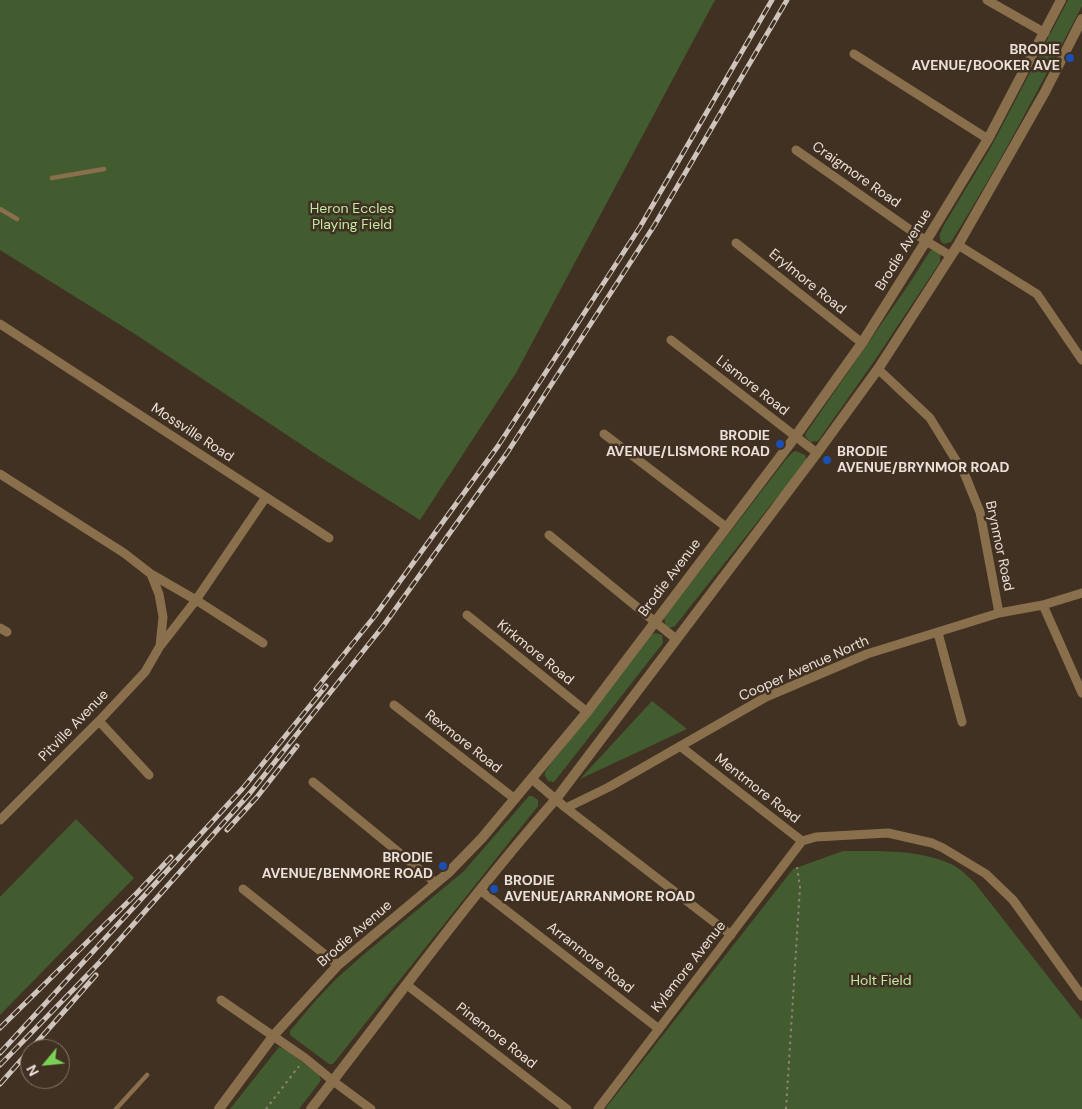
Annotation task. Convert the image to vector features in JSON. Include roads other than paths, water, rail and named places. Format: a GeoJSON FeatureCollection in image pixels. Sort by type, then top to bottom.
{"type":"FeatureCollection","features":[{"type":"Feature","properties":{"kind":"street"},"geometry":{"type":"LineString","coordinates":[[987,0],[1045,33]]}},
{"type":"Feature","properties":{"kind":"street","name":"Brodie Avenue"},"geometry":{"type":"LineString","coordinates":[[219,1109],[274,1036],[338,965],[436,883],[482,838],[586,712],[795,437],[862,343],[926,241],[988,139],[1061,0]]}},
{"type":"Feature","properties":{"kind":"street"},"geometry":{"type":"LineString","coordinates":[[311,1109],[480,890],[556,800],[878,369],[958,245],[1045,92],[1082,19]]}},
{"type":"Feature","properties":{"kind":"street"},"geometry":{"type":"LineString","coordinates":[[854,54],[988,139]]}},
{"type":"Feature","properties":{"kind":"street","name":"Craigmore Road"},"geometry":{"type":"LineString","coordinates":[[796,150],[926,241],[951,256]]}},
{"type":"Feature","properties":{"kind":"street","name":"Erylmore Road"},"geometry":{"type":"LineString","coordinates":[[736,243],[862,343]]}},
{"type":"Feature","properties":{"kind":"street"},"geometry":{"type":"LineString","coordinates":[[958,245],[1037,294],[1082,360]]}},
{"type":"Feature","properties":{"kind":"street","name":"Mossville Road"},"geometry":{"type":"LineString","coordinates":[[0,324],[330,538]]}},
{"type":"Feature","properties":{"kind":"street","name":"Lismore Road"},"geometry":{"type":"LineString","coordinates":[[671,340],[817,453]]}},
{"type":"Feature","properties":{"kind":"street","name":"Brynmor Road"},"geometry":{"type":"LineString","coordinates":[[878,369],[930,418],[965,475],[980,512],[999,613]]}},
{"type":"Feature","properties":{"kind":"street"},"geometry":{"type":"LineString","coordinates":[[604,434],[726,527]]}},
{"type":"Feature","properties":{"kind":"street"},"geometry":{"type":"LineString","coordinates":[[0,474],[124,553],[151,574],[263,643]]}},
{"type":"Feature","properties":{"kind":"street"},"geometry":{"type":"LineString","coordinates":[[196,600],[266,497]]}},
{"type":"Feature","properties":{"kind":"street"},"geometry":{"type":"LineString","coordinates":[[549,534],[676,639]]}},
{"type":"Feature","properties":{"kind":"street","name":"Pitville Avenue"},"geometry":{"type":"LineString","coordinates":[[151,574],[159,594],[163,617],[160,646]]}},
{"type":"Feature","properties":{"kind":"street","name":"Cooper Avenue North"},"geometry":{"type":"LineString","coordinates":[[566,808],[609,787],[766,697],[867,654],[999,613],[1044,604],[1082,593]]}},
{"type":"Feature","properties":{"kind":"street","name":"Pitville Avenue"},"geometry":{"type":"LineString","coordinates":[[0,820],[145,672],[160,646],[196,600]]}},
{"type":"Feature","properties":{"kind":"street"},"geometry":{"type":"LineString","coordinates":[[1044,604],[1082,693]]}},
{"type":"Feature","properties":{"kind":"street","name":"Kirkmore Road"},"geometry":{"type":"LineString","coordinates":[[467,615],[586,712]]}},
{"type":"Feature","properties":{"kind":"street"},"geometry":{"type":"LineString","coordinates":[[938,633],[962,722]]}},
{"type":"Feature","properties":{"kind":"street","name":"Rexmore Road"},"geometry":{"type":"LineString","coordinates":[[394,705],[515,799]]}},
{"type":"Feature","properties":{"kind":"street"},"geometry":{"type":"LineString","coordinates":[[99,721],[149,775]]}},
{"type":"Feature","properties":{"kind":"street","name":"Mentmore Road"},"geometry":{"type":"LineString","coordinates":[[680,746],[802,841],[816,837],[888,833],[932,843],[986,874],[1013,900],[1082,996]]}},
{"type":"Feature","properties":{"kind":"street"},"geometry":{"type":"LineString","coordinates":[[532,779],[566,808],[732,936]]}},
{"type":"Feature","properties":{"kind":"street"},"geometry":{"type":"LineString","coordinates":[[313,782],[436,883]]}},
{"type":"Feature","properties":{"kind":"street","name":"Kylemore Avenue"},"geometry":{"type":"LineString","coordinates":[[598,1109],[732,936],[802,841]]}},
{"type":"Feature","properties":{"kind":"street"},"geometry":{"type":"LineString","coordinates":[[243,888],[338,965]]}},
{"type":"Feature","properties":{"kind":"street","name":"Arranmore Road"},"geometry":{"type":"LineString","coordinates":[[480,890],[658,1030]]}},
{"type":"Feature","properties":{"kind":"street","name":"Pinemore Road"},"geometry":{"type":"LineString","coordinates":[[407,985],[567,1109]]}},
{"type":"Feature","properties":{"kind":"street"},"geometry":{"type":"LineString","coordinates":[[221,1000],[305,1058],[371,1109]]}},
{"type":"Feature","properties":{"kind":"lane"},"geometry":{"type":"LineString","coordinates":[[52,178],[104,169]]}},
{"type":"Feature","properties":{"kind":"lane"},"geometry":{"type":"LineString","coordinates":[[0,209],[17,219]]}},
{"type":"Feature","properties":{"kind":"lane"},"geometry":{"type":"LineString","coordinates":[[116,1109],[146,1075]]}},
{"type":"Feature","properties":{"kind":"railway"},"geometry":{"type":"LineString","coordinates":[[316,689],[374,617],[498,446],[640,227],[772,0]]}},
{"type":"Feature","properties":{"kind":"railway"},"geometry":{"type":"LineString","coordinates":[[0,1065],[100,962],[250,793],[384,625],[507,453],[654,226],[787,0]]}},
{"type":"Feature","properties":{"kind":"railway"},"geometry":{"type":"LineString","coordinates":[[0,1053],[243,788],[326,686]]}},
{"type":"Feature","properties":{"kind":"railway"},"geometry":{"type":"LineString","coordinates":[[227,830],[257,797],[297,746]]}},
{"type":"Feature","properties":{"kind":"railway"},"geometry":{"type":"LineString","coordinates":[[0,1028],[171,857]]}},
{"type":"Feature","properties":{"kind":"railway"},"geometry":{"type":"LineString","coordinates":[[40,1039],[96,975]]}},
{"type":"Feature","properties":{"kind":"railway"},"geometry":{"type":"LineString","coordinates":[[0,1084],[20,1061]]}},
{"type":"Feature","properties":{"kind":"place","name":"BRODIE AVENUE/BOOKER AVE"},"geometry":{"type":"Point","coordinates":[1070,58]}},
{"type":"Feature","properties":{"kind":"place","name":"BRODIE AVENUE/LISMORE ROAD"},"geometry":{"type":"Point","coordinates":[780,444]}},
{"type":"Feature","properties":{"kind":"place","name":"BRODIE AVENUE/BRYNMOR ROAD"},"geometry":{"type":"Point","coordinates":[827,460]}},
{"type":"Feature","properties":{"kind":"place","name":"BRODIE AVENUE/BENMORE ROAD"},"geometry":{"type":"Point","coordinates":[443,866]}},
{"type":"Feature","properties":{"kind":"place","name":"BRODIE AVENUE/ARRANMORE ROAD"},"geometry":{"type":"Point","coordinates":[494,889]}},
{"type":"Feature","properties":{"kind":"park label","name":"Heron Eccles Playing Field"},"geometry":{"type":"Point","coordinates":[352,217]}},
{"type":"Feature","properties":{"kind":"park label","name":"Holt Field"},"geometry":{"type":"Point","coordinates":[881,981]}}]}
